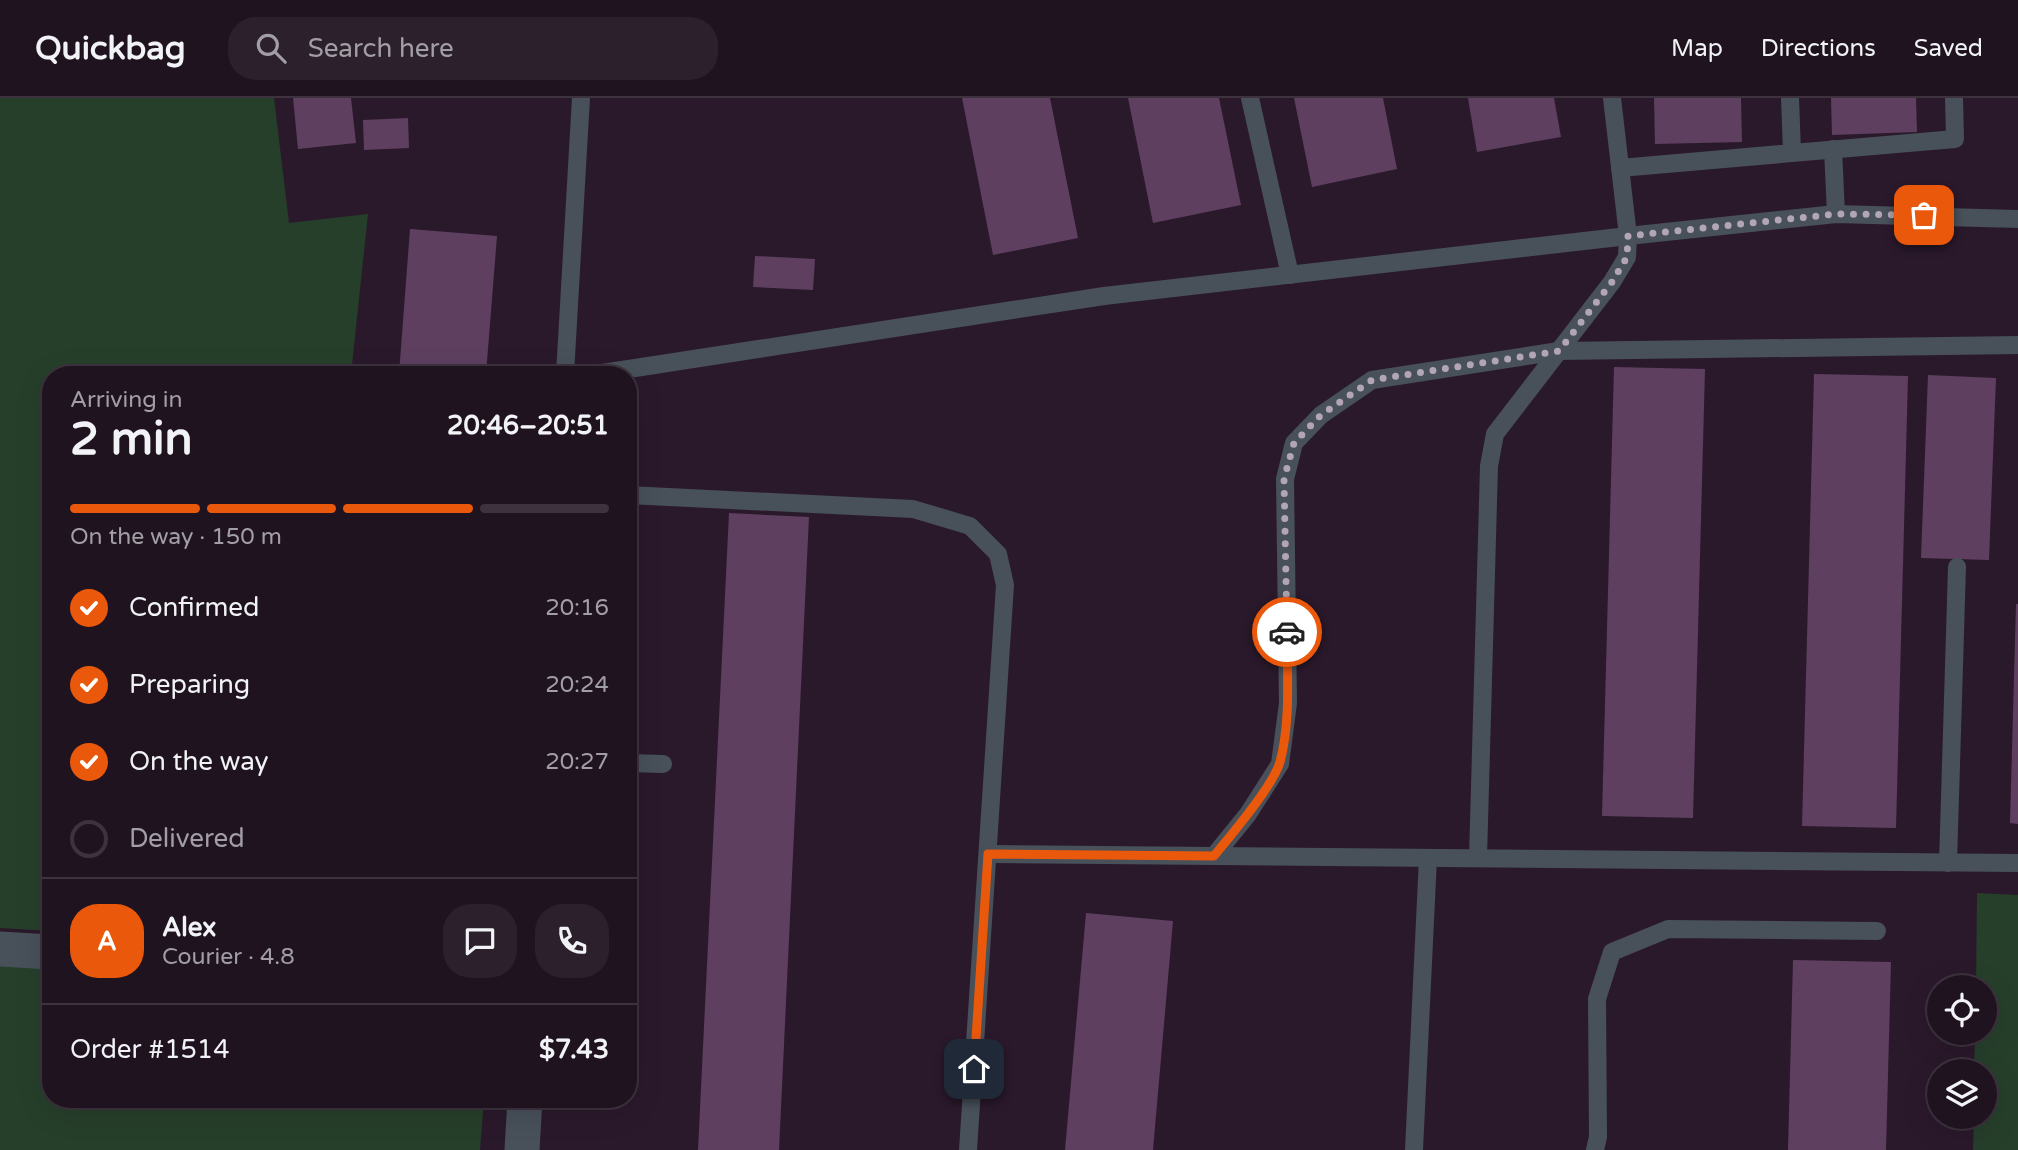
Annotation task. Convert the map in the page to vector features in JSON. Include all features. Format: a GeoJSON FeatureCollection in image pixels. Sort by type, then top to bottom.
{"type":"FeatureCollection","features":[{"type":"Feature","properties":{"kind":"street"},"geometry":{"type":"LineString","coordinates":[[0,949],[42,951]]}},
{"type":"Feature","properties":{"kind":"street"},"geometry":{"type":"LineString","coordinates":[[522,1150],[524,1108]]}},
{"type":"Feature","properties":{"kind":"lane"},"geometry":{"type":"LineString","coordinates":[[565,366],[581,98]]}},
{"type":"Feature","properties":{"kind":"lane"},"geometry":{"type":"LineString","coordinates":[[1250,98],[1290,275]]}},
{"type":"Feature","properties":{"kind":"lane"},"geometry":{"type":"LineString","coordinates":[[1478,858],[1489,466],[1495,434],[1612,282],[1627,257],[1628,236],[1612,98]]}},
{"type":"Feature","properties":{"kind":"lane"},"geometry":{"type":"LineString","coordinates":[[1790,98],[1792,152]]}},
{"type":"Feature","properties":{"kind":"lane"},"geometry":{"type":"LineString","coordinates":[[1620,168],[1955,139],[1954,98]]}},
{"type":"Feature","properties":{"kind":"lane"},"geometry":{"type":"LineString","coordinates":[[1833,149],[1836,214]]}},
{"type":"Feature","properties":{"kind":"lane"},"geometry":{"type":"LineString","coordinates":[[637,368],[1104,296],[1628,236],[1836,214],[2018,219]]}},
{"type":"Feature","properties":{"kind":"lane"},"geometry":{"type":"LineString","coordinates":[[1214,856],[1248,814],[1280,764],[1288,703],[1284,479],[1294,443],[1321,415],[1372,380],[1559,351],[2018,345]]}},
{"type":"Feature","properties":{"kind":"lane"},"geometry":{"type":"LineString","coordinates":[[637,495],[913,509],[970,526],[998,554],[1005,585],[968,1150]]}},
{"type":"Feature","properties":{"kind":"lane"},"geometry":{"type":"LineString","coordinates":[[1948,863],[1957,566]]}},
{"type":"Feature","properties":{"kind":"lane"},"geometry":{"type":"LineString","coordinates":[[637,763],[663,764]]}},
{"type":"Feature","properties":{"kind":"lane"},"geometry":{"type":"LineString","coordinates":[[988,854],[2018,863]]}},
{"type":"Feature","properties":{"kind":"lane"},"geometry":{"type":"LineString","coordinates":[[1413,1150],[1427,858]]}},
{"type":"Feature","properties":{"kind":"lane"},"geometry":{"type":"LineString","coordinates":[[1595,1150],[1598,1137],[1597,999],[1612,952],[1668,929],[1877,931]]}},
{"type":"Feature","properties":{"kind":"green space"},"geometry":{"type":"Polygon","coordinates":[[[0,98],[274,98],[289,223],[368,214],[352,366],[42,366],[42,930],[0,928],[0,98]]]}},
{"type":"Feature","properties":{"kind":"green space"},"geometry":{"type":"Polygon","coordinates":[[[1977,893],[2018,895],[2018,1150],[1973,1150],[1974,1129],[1997,1129],[1997,1059],[1974,1059],[1975,1045],[1997,1045],[1997,975],[1976,975],[1977,893]]]}},
{"type":"Feature","properties":{"kind":"green space"},"geometry":{"type":"Polygon","coordinates":[[[0,962],[42,964],[42,1108],[483,1108],[480,1150],[0,1150],[0,962]]]}},
{"type":"Feature","properties":{"kind":"building"},"geometry":{"type":"Polygon","coordinates":[[[293,98],[351,98],[356,143],[298,149],[293,98]]]}},
{"type":"Feature","properties":{"kind":"building"},"geometry":{"type":"Polygon","coordinates":[[[962,98],[1050,98],[1078,238],[993,255],[962,98]]]}},
{"type":"Feature","properties":{"kind":"building"},"geometry":{"type":"Polygon","coordinates":[[[1128,98],[1219,98],[1241,205],[1153,223],[1128,98]]]}},
{"type":"Feature","properties":{"kind":"building"},"geometry":{"type":"Polygon","coordinates":[[[1294,98],[1383,98],[1397,169],[1312,187],[1294,98]]]}},
{"type":"Feature","properties":{"kind":"building"},"geometry":{"type":"Polygon","coordinates":[[[1468,98],[1554,98],[1561,137],[1477,152],[1468,98]]]}},
{"type":"Feature","properties":{"kind":"building"},"geometry":{"type":"Polygon","coordinates":[[[1654,98],[1741,98],[1742,142],[1655,144],[1654,98]]]}},
{"type":"Feature","properties":{"kind":"building"},"geometry":{"type":"Polygon","coordinates":[[[1831,98],[1916,98],[1917,132],[1832,135],[1831,98]]]}},
{"type":"Feature","properties":{"kind":"building"},"geometry":{"type":"Polygon","coordinates":[[[408,118],[409,148],[364,150],[363,120],[408,118]]]}},
{"type":"Feature","properties":{"kind":"building"},"geometry":{"type":"Polygon","coordinates":[[[410,229],[497,236],[487,366],[400,366],[410,229]]]}},
{"type":"Feature","properties":{"kind":"building"},"geometry":{"type":"Polygon","coordinates":[[[755,256],[815,259],[813,290],[753,287],[755,256]]]}},
{"type":"Feature","properties":{"kind":"building"},"geometry":{"type":"Polygon","coordinates":[[[1614,367],[1705,369],[1693,818],[1602,816],[1614,367]]]}},
{"type":"Feature","properties":{"kind":"building"},"geometry":{"type":"Polygon","coordinates":[[[1814,374],[1908,376],[1896,828],[1802,826],[1814,374]]]}},
{"type":"Feature","properties":{"kind":"building"},"geometry":{"type":"Polygon","coordinates":[[[1928,375],[1996,378],[1989,560],[1921,558],[1928,375]]]}},
{"type":"Feature","properties":{"kind":"building"},"geometry":{"type":"Polygon","coordinates":[[[729,513],[809,517],[779,1150],[698,1150],[729,513]]]}},
{"type":"Feature","properties":{"kind":"building"},"geometry":{"type":"Polygon","coordinates":[[[2018,604],[2018,824],[2010,823],[2018,604]]]}},
{"type":"Feature","properties":{"kind":"building"},"geometry":{"type":"Polygon","coordinates":[[[1086,913],[1173,921],[1153,1150],[1065,1150],[1086,913]]]}},
{"type":"Feature","properties":{"kind":"building"},"geometry":{"type":"Polygon","coordinates":[[[1793,960],[1891,962],[1886,1150],[1788,1150],[1793,960]]]}},
{"type":"Feature","properties":{"kind":"way so far"},"geometry":{"type":"LineString","coordinates":[[1287,632],[1284,479],[1294,443],[1321,415],[1372,380],[1559,351],[1612,282],[1627,257],[1628,236],[1836,214],[1924,215]]}},
{"type":"Feature","properties":{"kind":"route"},"geometry":{"type":"LineString","coordinates":[[974,1069],[988,854],[1214,856],[1248,814],[1280,764],[1288,703],[1287,632]]}}]}
